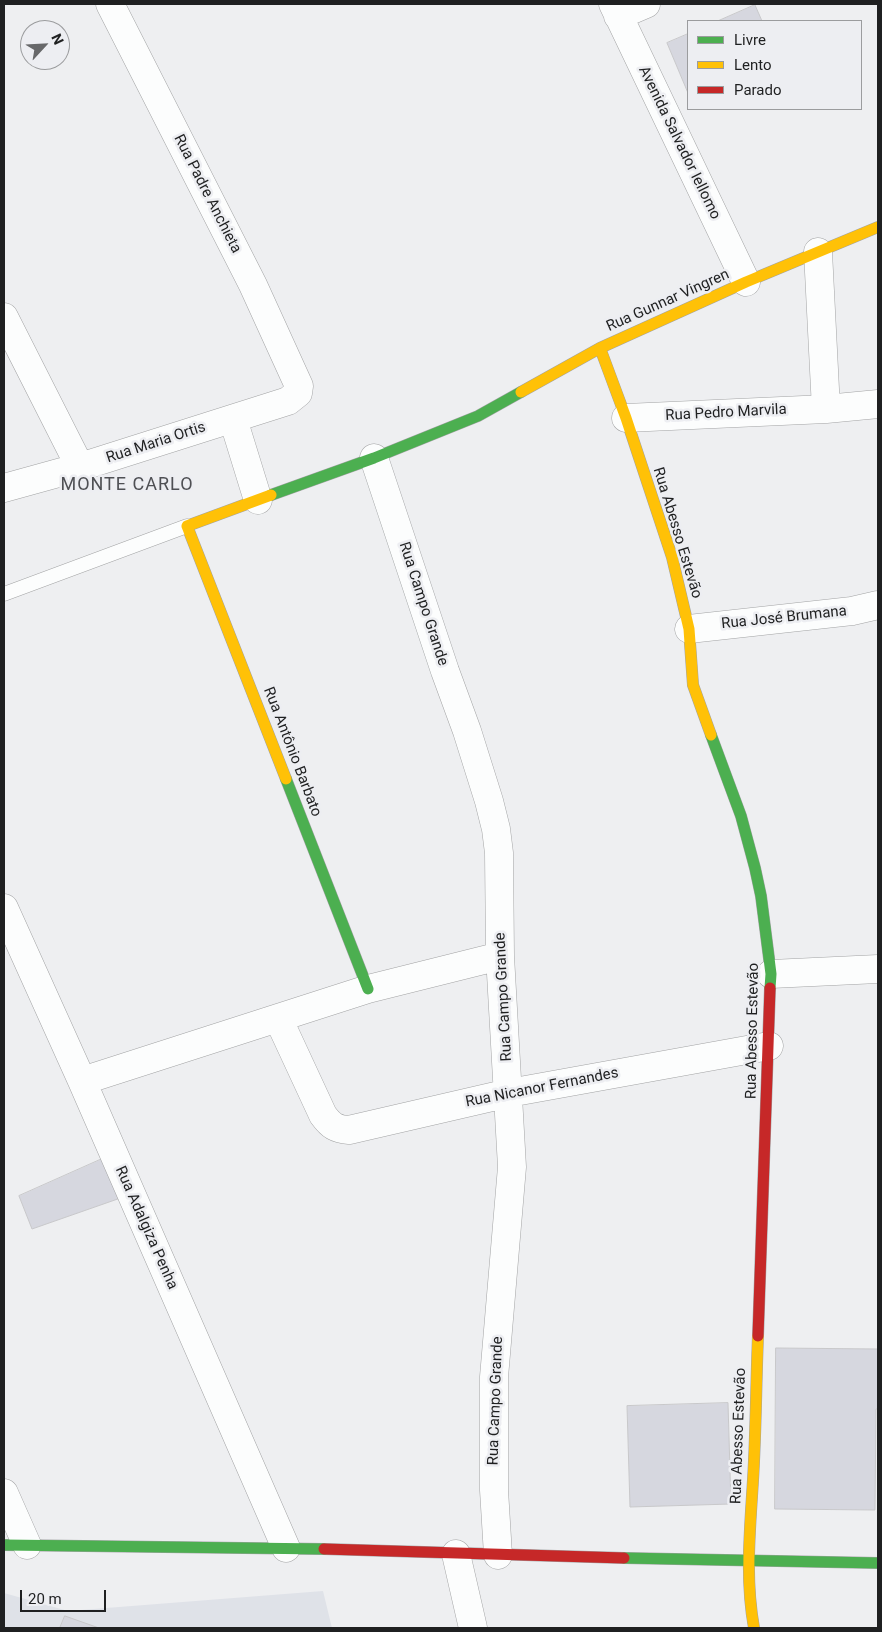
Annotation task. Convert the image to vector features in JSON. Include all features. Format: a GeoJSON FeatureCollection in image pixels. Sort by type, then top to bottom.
{"type":"FeatureCollection","features":[{"type":"Feature","properties":{"kind":"street","name":"Rua Padre Anchieta"},"geometry":{"type":"LineString","coordinates":[[110,4],[253,285],[299,386]]}},
{"type":"Feature","properties":{"kind":"street"},"geometry":{"type":"LineString","coordinates":[[615,10],[646,4]]}},
{"type":"Feature","properties":{"kind":"street","name":"Avenida Salvador Iellomo"},"geometry":{"type":"LineString","coordinates":[[615,10],[746,282]]}},
{"type":"Feature","properties":{"kind":"street","name":"Rua Gunnar Vingren"},"geometry":{"type":"LineString","coordinates":[[188,526],[374,458],[478,416],[600,348],[746,282],[878,227]]}},
{"type":"Feature","properties":{"kind":"street"},"geometry":{"type":"LineString","coordinates":[[818,252],[826,409]]}},
{"type":"Feature","properties":{"kind":"street"},"geometry":{"type":"LineString","coordinates":[[4,317],[80,467]]}},
{"type":"Feature","properties":{"kind":"street","name":"Rua Abesso Estevão"},"geometry":{"type":"LineString","coordinates":[[600,348],[626,418],[672,557],[689,629],[693,685],[741,816],[761,896],[771,974],[753,1479],[748,1560],[750,1609],[754,1628]]}},
{"type":"Feature","properties":{"kind":"street","name":"Rua Maria Ortis"},"geometry":{"type":"LineString","coordinates":[[4,488],[80,467],[288,401],[298,393],[299,386]]}},
{"type":"Feature","properties":{"kind":"street","name":"Rua Pedro Marvila"},"geometry":{"type":"LineString","coordinates":[[626,418],[826,409],[878,404]]}},
{"type":"Feature","properties":{"kind":"street"},"geometry":{"type":"LineString","coordinates":[[233,419],[258,500]]}},
{"type":"Feature","properties":{"kind":"street","name":"Rua Campo Grande"},"geometry":{"type":"LineString","coordinates":[[374,458],[467,731],[494,820],[499,853],[500,956],[512,1167],[494,1377],[494,1490],[498,1555]]}},
{"type":"Feature","properties":{"kind":"street","name":"Rua Antônio Barbato"},"geometry":{"type":"LineString","coordinates":[[188,526],[368,989]]}},
{"type":"Feature","properties":{"kind":"street","name":"Rua José Brumana"},"geometry":{"type":"LineString","coordinates":[[689,629],[852,611],[878,604]]}},
{"type":"Feature","properties":{"kind":"street","name":"Rua Adalgiza Penha"},"geometry":{"type":"LineString","coordinates":[[4,908],[82,1081],[286,1548]]}},
{"type":"Feature","properties":{"kind":"street"},"geometry":{"type":"LineString","coordinates":[[82,1081],[368,989],[500,956]]}},
{"type":"Feature","properties":{"kind":"street"},"geometry":{"type":"LineString","coordinates":[[771,974],[878,969]]}},
{"type":"Feature","properties":{"kind":"street","name":"Rua Nicanor Fernandes"},"geometry":{"type":"LineString","coordinates":[[278,1018],[323,1115],[329,1124],[336,1129],[349,1130],[509,1093],[769,1046]]}},
{"type":"Feature","properties":{"kind":"street"},"geometry":{"type":"LineString","coordinates":[[4,1493],[15,1545],[286,1548],[456,1554],[878,1563]]}},
{"type":"Feature","properties":{"kind":"street"},"geometry":{"type":"LineString","coordinates":[[456,1554],[473,1628]]}},
{"type":"Feature","properties":{"kind":"lane"},"geometry":{"type":"LineString","coordinates":[[4,594],[188,526]]}},
{"type":"Feature","properties":{"kind":"shaded area"},"geometry":{"type":"Polygon","coordinates":[[[323,1591],[332,1628],[4,1628],[4,1593],[68,1611],[323,1591]]]}},
{"type":"Feature","properties":{"kind":"building"},"geometry":{"type":"Polygon","coordinates":[[[755,5],[762,20],[720,20],[755,5]]]}},
{"type":"Feature","properties":{"kind":"building"},"geometry":{"type":"Polygon","coordinates":[[[687,34],[687,91],[667,43],[687,34]]]}},
{"type":"Feature","properties":{"kind":"building"},"geometry":{"type":"Polygon","coordinates":[[[111,1155],[132,1194],[32,1229],[19,1196],[111,1155]]]}},
{"type":"Feature","properties":{"kind":"building"},"geometry":{"type":"Polygon","coordinates":[[[776,1348],[878,1349],[875,1510],[775,1509],[776,1348]]]}},
{"type":"Feature","properties":{"kind":"building"},"geometry":{"type":"Polygon","coordinates":[[[728,1403],[731,1504],[630,1507],[627,1406],[728,1403]]]}},
{"type":"Feature","properties":{"kind":"building"},"geometry":{"type":"Polygon","coordinates":[[[65,1616],[99,1628],[60,1628],[65,1616]]]}},
{"type":"Feature","properties":{"kind":"traffic: fast"},"geometry":{"type":"LineString","coordinates":[[271,495],[374,458],[478,416],[521,392]]}},
{"type":"Feature","properties":{"kind":"traffic: fast"},"geometry":{"type":"LineString","coordinates":[[711,735],[741,816],[755,868],[761,896],[771,974],[770,988]]}},
{"type":"Feature","properties":{"kind":"traffic: fast"},"geometry":{"type":"LineString","coordinates":[[286,779],[368,989]]}},
{"type":"Feature","properties":{"kind":"traffic: fast"},"geometry":{"type":"LineString","coordinates":[[4,1545],[324,1549]]}},
{"type":"Feature","properties":{"kind":"traffic: fast"},"geometry":{"type":"LineString","coordinates":[[624,1558],[878,1563]]}},
{"type":"Feature","properties":{"kind":"traffic: slow"},"geometry":{"type":"LineString","coordinates":[[521,392],[600,348],[746,282],[878,227]]}},
{"type":"Feature","properties":{"kind":"traffic: slow"},"geometry":{"type":"LineString","coordinates":[[600,348],[626,418],[672,557],[689,629],[693,685],[711,735]]}},
{"type":"Feature","properties":{"kind":"traffic: slow"},"geometry":{"type":"LineString","coordinates":[[271,495],[187,526],[286,779]]}},
{"type":"Feature","properties":{"kind":"traffic: slow"},"geometry":{"type":"LineString","coordinates":[[754,1628],[751,1609],[749,1554],[758,1336]]}},
{"type":"Feature","properties":{"kind":"traffic: jam"},"geometry":{"type":"LineString","coordinates":[[758,1336],[770,988]]}},
{"type":"Feature","properties":{"kind":"traffic: jam"},"geometry":{"type":"LineString","coordinates":[[324,1549],[624,1558]]}},
{"type":"Feature","properties":{"kind":"district","name":"MONTE CARLO"},"geometry":{"type":"Point","coordinates":[127,485]}}]}
